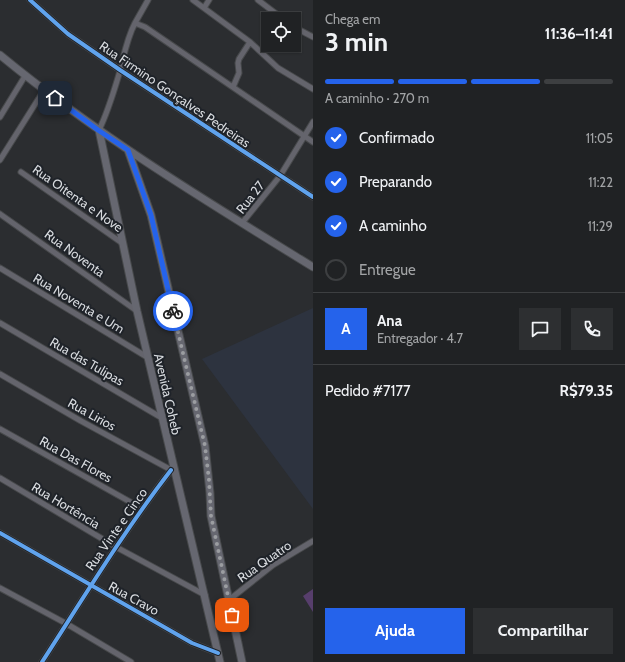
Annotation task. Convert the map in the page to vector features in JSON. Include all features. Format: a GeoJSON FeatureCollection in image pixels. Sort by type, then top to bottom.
{"type":"FeatureCollection","features":[{"type":"Feature","properties":{"kind":"main road"},"geometry":{"type":"LineString","coordinates":[[0,55],[25,76],[98,130],[313,267]]}},
{"type":"Feature","properties":{"kind":"main road","name":"Avenida Coheb"},"geometry":{"type":"LineString","coordinates":[[98,130],[147,357],[162,418],[172,471],[205,595],[220,662]]}},
{"type":"Feature","properties":{"kind":"main road"},"geometry":{"type":"LineString","coordinates":[[128,150],[151,215],[205,446],[210,486],[211,516],[242,662]]}},
{"type":"Feature","properties":{"kind":"street","name":"Rua Firmino Gonçalves Pedreiras"},"geometry":{"type":"LineString","coordinates":[[30,0],[68,34],[313,197]]}},
{"type":"Feature","properties":{"kind":"street"},"geometry":{"type":"LineString","coordinates":[[98,130],[103,122],[120,70],[124,51],[135,23],[148,0]]}},
{"type":"Feature","properties":{"kind":"street"},"geometry":{"type":"LineString","coordinates":[[192,0],[250,42],[278,68],[313,89]]}},
{"type":"Feature","properties":{"kind":"street"},"geometry":{"type":"LineString","coordinates":[[204,8],[209,0]]}},
{"type":"Feature","properties":{"kind":"street"},"geometry":{"type":"LineString","coordinates":[[258,0],[274,12]]}},
{"type":"Feature","properties":{"kind":"street"},"geometry":{"type":"LineString","coordinates":[[135,23],[145,26],[313,142]]}},
{"type":"Feature","properties":{"kind":"street"},"geometry":{"type":"LineString","coordinates":[[301,31],[313,37]]}},
{"type":"Feature","properties":{"kind":"street"},"geometry":{"type":"LineString","coordinates":[[233,86],[239,73],[239,59],[250,42]]}},
{"type":"Feature","properties":{"kind":"street"},"geometry":{"type":"LineString","coordinates":[[0,117],[25,76]]}},
{"type":"Feature","properties":{"kind":"street"},"geometry":{"type":"LineString","coordinates":[[0,160],[44,90]]}},
{"type":"Feature","properties":{"kind":"street","name":"Rua 27"},"geometry":{"type":"LineString","coordinates":[[242,223],[280,176],[303,136],[313,122]]}},
{"type":"Feature","properties":{"kind":"street","name":"Rua Oitenta e Nove"},"geometry":{"type":"LineString","coordinates":[[21,172],[122,243]]}},
{"type":"Feature","properties":{"kind":"street","name":"Rua Noventa"},"geometry":{"type":"LineString","coordinates":[[0,214],[137,310]]}},
{"type":"Feature","properties":{"kind":"street","name":"Rua Noventa e Um"},"geometry":{"type":"LineString","coordinates":[[0,268],[147,357]]}},
{"type":"Feature","properties":{"kind":"street","name":"Rua das Tulipas"},"geometry":{"type":"LineString","coordinates":[[0,323],[162,418]]}},
{"type":"Feature","properties":{"kind":"street","name":"Rua Lirios"},"geometry":{"type":"LineString","coordinates":[[0,374],[172,471]]}},
{"type":"Feature","properties":{"kind":"street","name":"Rua Das Flores"},"geometry":{"type":"LineString","coordinates":[[0,429],[141,508]]}},
{"type":"Feature","properties":{"kind":"street","name":"Rua Vinte e Cinco"},"geometry":{"type":"LineString","coordinates":[[42,662],[90,585],[141,508],[172,471]]}},
{"type":"Feature","properties":{"kind":"street","name":"Rua Hortência"},"geometry":{"type":"LineString","coordinates":[[0,478],[116,547],[205,595]]}},
{"type":"Feature","properties":{"kind":"street","name":"Rua Cravo"},"geometry":{"type":"LineString","coordinates":[[0,533],[192,643],[218,653]]}},
{"type":"Feature","properties":{"kind":"street","name":"Rua Quatro"},"geometry":{"type":"LineString","coordinates":[[229,600],[273,565],[313,541]]}},
{"type":"Feature","properties":{"kind":"street"},"geometry":{"type":"LineString","coordinates":[[0,588],[67,624],[131,662]]}},
{"type":"Feature","properties":{"kind":"shaded area"},"geometry":{"type":"Polygon","coordinates":[[[313,308],[313,509],[202,359],[313,308]]]}},
{"type":"Feature","properties":{"kind":"shaded area"},"geometry":{"type":"Polygon","coordinates":[[[313,589],[313,612],[303,596],[313,589]]]}},
{"type":"Feature","properties":{"kind":"cycle path"},"geometry":{"type":"LineString","coordinates":[[30,0],[68,34],[313,197]]}},
{"type":"Feature","properties":{"kind":"cycle path"},"geometry":{"type":"LineString","coordinates":[[42,662],[121,540],[171,470]]}},
{"type":"Feature","properties":{"kind":"cycle path"},"geometry":{"type":"LineString","coordinates":[[0,533],[192,643],[218,653]]}},
{"type":"Feature","properties":{"kind":"way so far"},"geometry":{"type":"LineString","coordinates":[[173,311],[205,446],[211,516],[232,615]]}},
{"type":"Feature","properties":{"kind":"route"},"geometry":{"type":"LineString","coordinates":[[55,98],[128,150],[151,215],[173,311]]}}]}
